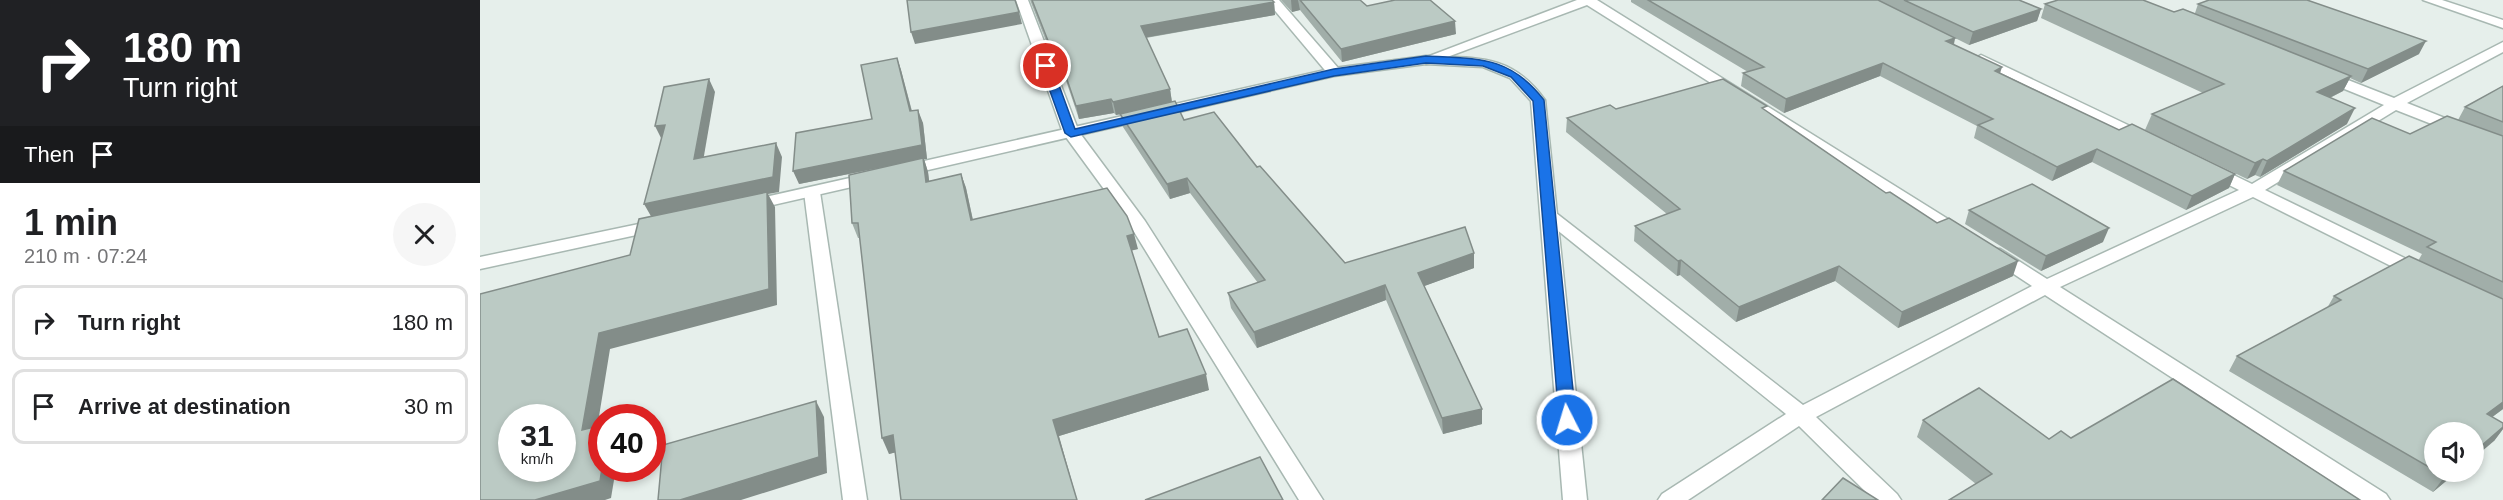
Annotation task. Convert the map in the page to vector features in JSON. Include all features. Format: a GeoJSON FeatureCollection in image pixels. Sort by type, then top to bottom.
{"type":"FeatureCollection","features":[{"type":"Feature","properties":{"kind":"street"},"geometry":{"type":"LineString","coordinates":[[1022,0],[1071,133],[1136,221],[1311,500]]}},
{"type":"Feature","properties":{"kind":"street"},"geometry":{"type":"LineString","coordinates":[[1273,0],[1334,72]]}},
{"type":"Feature","properties":{"kind":"street"},"geometry":{"type":"LineString","coordinates":[[1426,60],[1589,0],[2047,286],[2378,500]]}},
{"type":"Feature","properties":{"kind":"street"},"geometry":{"type":"LineString","coordinates":[[2429,0],[2503,24]]}},
{"type":"Feature","properties":{"kind":"street"},"geometry":{"type":"LineString","coordinates":[[1670,500],[1801,415],[2047,286],[2252,190],[2395,104],[2503,46]]}},
{"type":"Feature","properties":{"kind":"street"},"geometry":{"type":"LineString","coordinates":[[1967,51],[2157,144]]}},
{"type":"Feature","properties":{"kind":"street"},"geometry":{"type":"LineString","coordinates":[[732,209],[1334,72],[1426,60],[1485,63],[1515,75],[1538,100],[1575,500]]}},
{"type":"Feature","properties":{"kind":"street"},"geometry":{"type":"LineString","coordinates":[[2308,69],[2503,147]]}},
{"type":"Feature","properties":{"kind":"street"},"geometry":{"type":"LineString","coordinates":[[2199,165],[2430,277]]}},
{"type":"Feature","properties":{"kind":"street"},"geometry":{"type":"LineString","coordinates":[[812,192],[855,500]]}},
{"type":"Feature","properties":{"kind":"street"},"geometry":{"type":"LineString","coordinates":[[1550,217],[1801,415],[1889,500]]}},
{"type":"Feature","properties":{"kind":"street"},"geometry":{"type":"LineString","coordinates":[[480,263],[675,221]]}},
{"type":"Feature","properties":{"kind":"building"},"geometry":{"type":"Polygon","coordinates":[[[907,0],[1015,0],[1019,12],[911,32],[907,0]]]}},
{"type":"Feature","properties":{"kind":"building"},"geometry":{"type":"Polygon","coordinates":[[[1032,0],[1272,0],[1274,2],[1141,26],[1170,89],[1113,102],[1111,99],[1076,106],[1057,50],[1052,51],[1032,0]]]}},
{"type":"Feature","properties":{"kind":"building"},"geometry":{"type":"Polygon","coordinates":[[[1300,0],[1360,0],[1367,6],[1395,0],[1430,0],[1455,21],[1341,49],[1300,0]]]}},
{"type":"Feature","properties":{"kind":"building"},"geometry":{"type":"Polygon","coordinates":[[[1648,0],[1878,0],[1955,38],[1946,41],[2002,67],[1995,71],[2119,130],[2132,124],[2235,174],[2192,196],[2097,149],[2057,167],[1978,125],[1993,119],[1883,63],[1786,99],[1743,73],[1764,67],[1648,0]]]}},
{"type":"Feature","properties":{"kind":"building"},"geometry":{"type":"Polygon","coordinates":[[[1904,0],[2019,0],[2041,9],[1973,32],[1904,0]]]}},
{"type":"Feature","properties":{"kind":"building"},"geometry":{"type":"Polygon","coordinates":[[[2058,0],[2143,0],[2174,12],[2183,9],[2351,76],[2317,92],[2355,108],[2267,161],[2263,159],[2255,163],[2152,114],[2224,84],[2045,4],[2058,0]]]}},
{"type":"Feature","properties":{"kind":"building"},"geometry":{"type":"Polygon","coordinates":[[[2209,0],[2307,0],[2426,41],[2368,69],[2198,4],[2209,0]]]}},
{"type":"Feature","properties":{"kind":"building"},"geometry":{"type":"Polygon","coordinates":[[[897,58],[910,111],[918,110],[922,145],[793,171],[796,133],[872,119],[861,65],[897,58]]]}},
{"type":"Feature","properties":{"kind":"building"},"geometry":{"type":"Polygon","coordinates":[[[709,79],[694,159],[776,143],[773,177],[644,204],[665,125],[655,126],[664,87],[709,79]]]}},
{"type":"Feature","properties":{"kind":"building"},"geometry":{"type":"Polygon","coordinates":[[[1723,79],[1767,106],[1762,108],[1886,193],[1890,192],[1937,223],[1949,218],[2018,261],[1902,312],[1839,266],[1739,307],[1635,226],[1680,209],[1567,118],[1610,105],[1616,109],[1723,79]]]}},
{"type":"Feature","properties":{"kind":"building"},"geometry":{"type":"Polygon","coordinates":[[[2503,86],[2503,122],[2465,107],[2503,86]]]}},
{"type":"Feature","properties":{"kind":"building"},"geometry":{"type":"Polygon","coordinates":[[[1175,101],[1184,120],[1214,112],[1257,167],[1260,166],[1345,263],[1465,227],[1474,253],[1418,273],[1482,409],[1442,418],[1385,285],[1254,332],[1228,293],[1265,280],[1187,178],[1167,184],[1120,114],[1175,101]]]}},
{"type":"Feature","properties":{"kind":"building"},"geometry":{"type":"Polygon","coordinates":[[[2447,116],[2503,136],[2503,282],[2427,247],[2436,242],[2284,171],[2372,118],[2410,134],[2447,116]]]}},
{"type":"Feature","properties":{"kind":"building"},"geometry":{"type":"Polygon","coordinates":[[[923,158],[926,182],[961,174],[971,220],[1107,188],[1127,216],[1134,234],[1127,236],[1159,337],[1187,329],[1206,374],[1053,420],[1077,500],[901,500],[893,435],[882,438],[858,223],[852,223],[849,175],[923,158]]]}},
{"type":"Feature","properties":{"kind":"building"},"geometry":{"type":"Polygon","coordinates":[[[2032,184],[2109,228],[2046,256],[1969,210],[2032,184]]]}},
{"type":"Feature","properties":{"kind":"building"},"geometry":{"type":"Polygon","coordinates":[[[767,192],[769,289],[599,333],[582,430],[588,428],[588,482],[597,482],[535,500],[480,500],[480,294],[630,255],[639,219],[767,192]]]}},
{"type":"Feature","properties":{"kind":"building"},"geometry":{"type":"Polygon","coordinates":[[[2409,256],[2503,299],[2503,402],[2487,414],[2503,423],[2503,427],[2484,443],[2484,422],[2424,422],[2424,464],[2237,356],[2341,300],[2334,296],[2409,256]]]}},
{"type":"Feature","properties":{"kind":"building"},"geometry":{"type":"Polygon","coordinates":[[[2173,379],[2360,500],[1949,500],[1992,474],[1923,420],[1979,388],[2049,439],[2061,431],[2071,438],[2173,379]]]}},
{"type":"Feature","properties":{"kind":"building"},"geometry":{"type":"Polygon","coordinates":[[[816,401],[819,457],[680,500],[658,500],[660,482],[666,482],[666,444],[816,401]]]}},
{"type":"Feature","properties":{"kind":"building"},"geometry":{"type":"Polygon","coordinates":[[[1260,457],[1283,500],[1145,500],[1260,457]]]}},
{"type":"Feature","properties":{"kind":"building"},"geometry":{"type":"Polygon","coordinates":[[[1843,478],[1878,500],[1822,500],[1843,478]]]}},
{"type":"Feature","properties":{"kind":"route"},"geometry":{"type":"LineString","coordinates":[[1046,66],[1071,133],[1334,72],[1426,60],[1485,63],[1515,75],[1538,100],[1567,420]]}}]}
